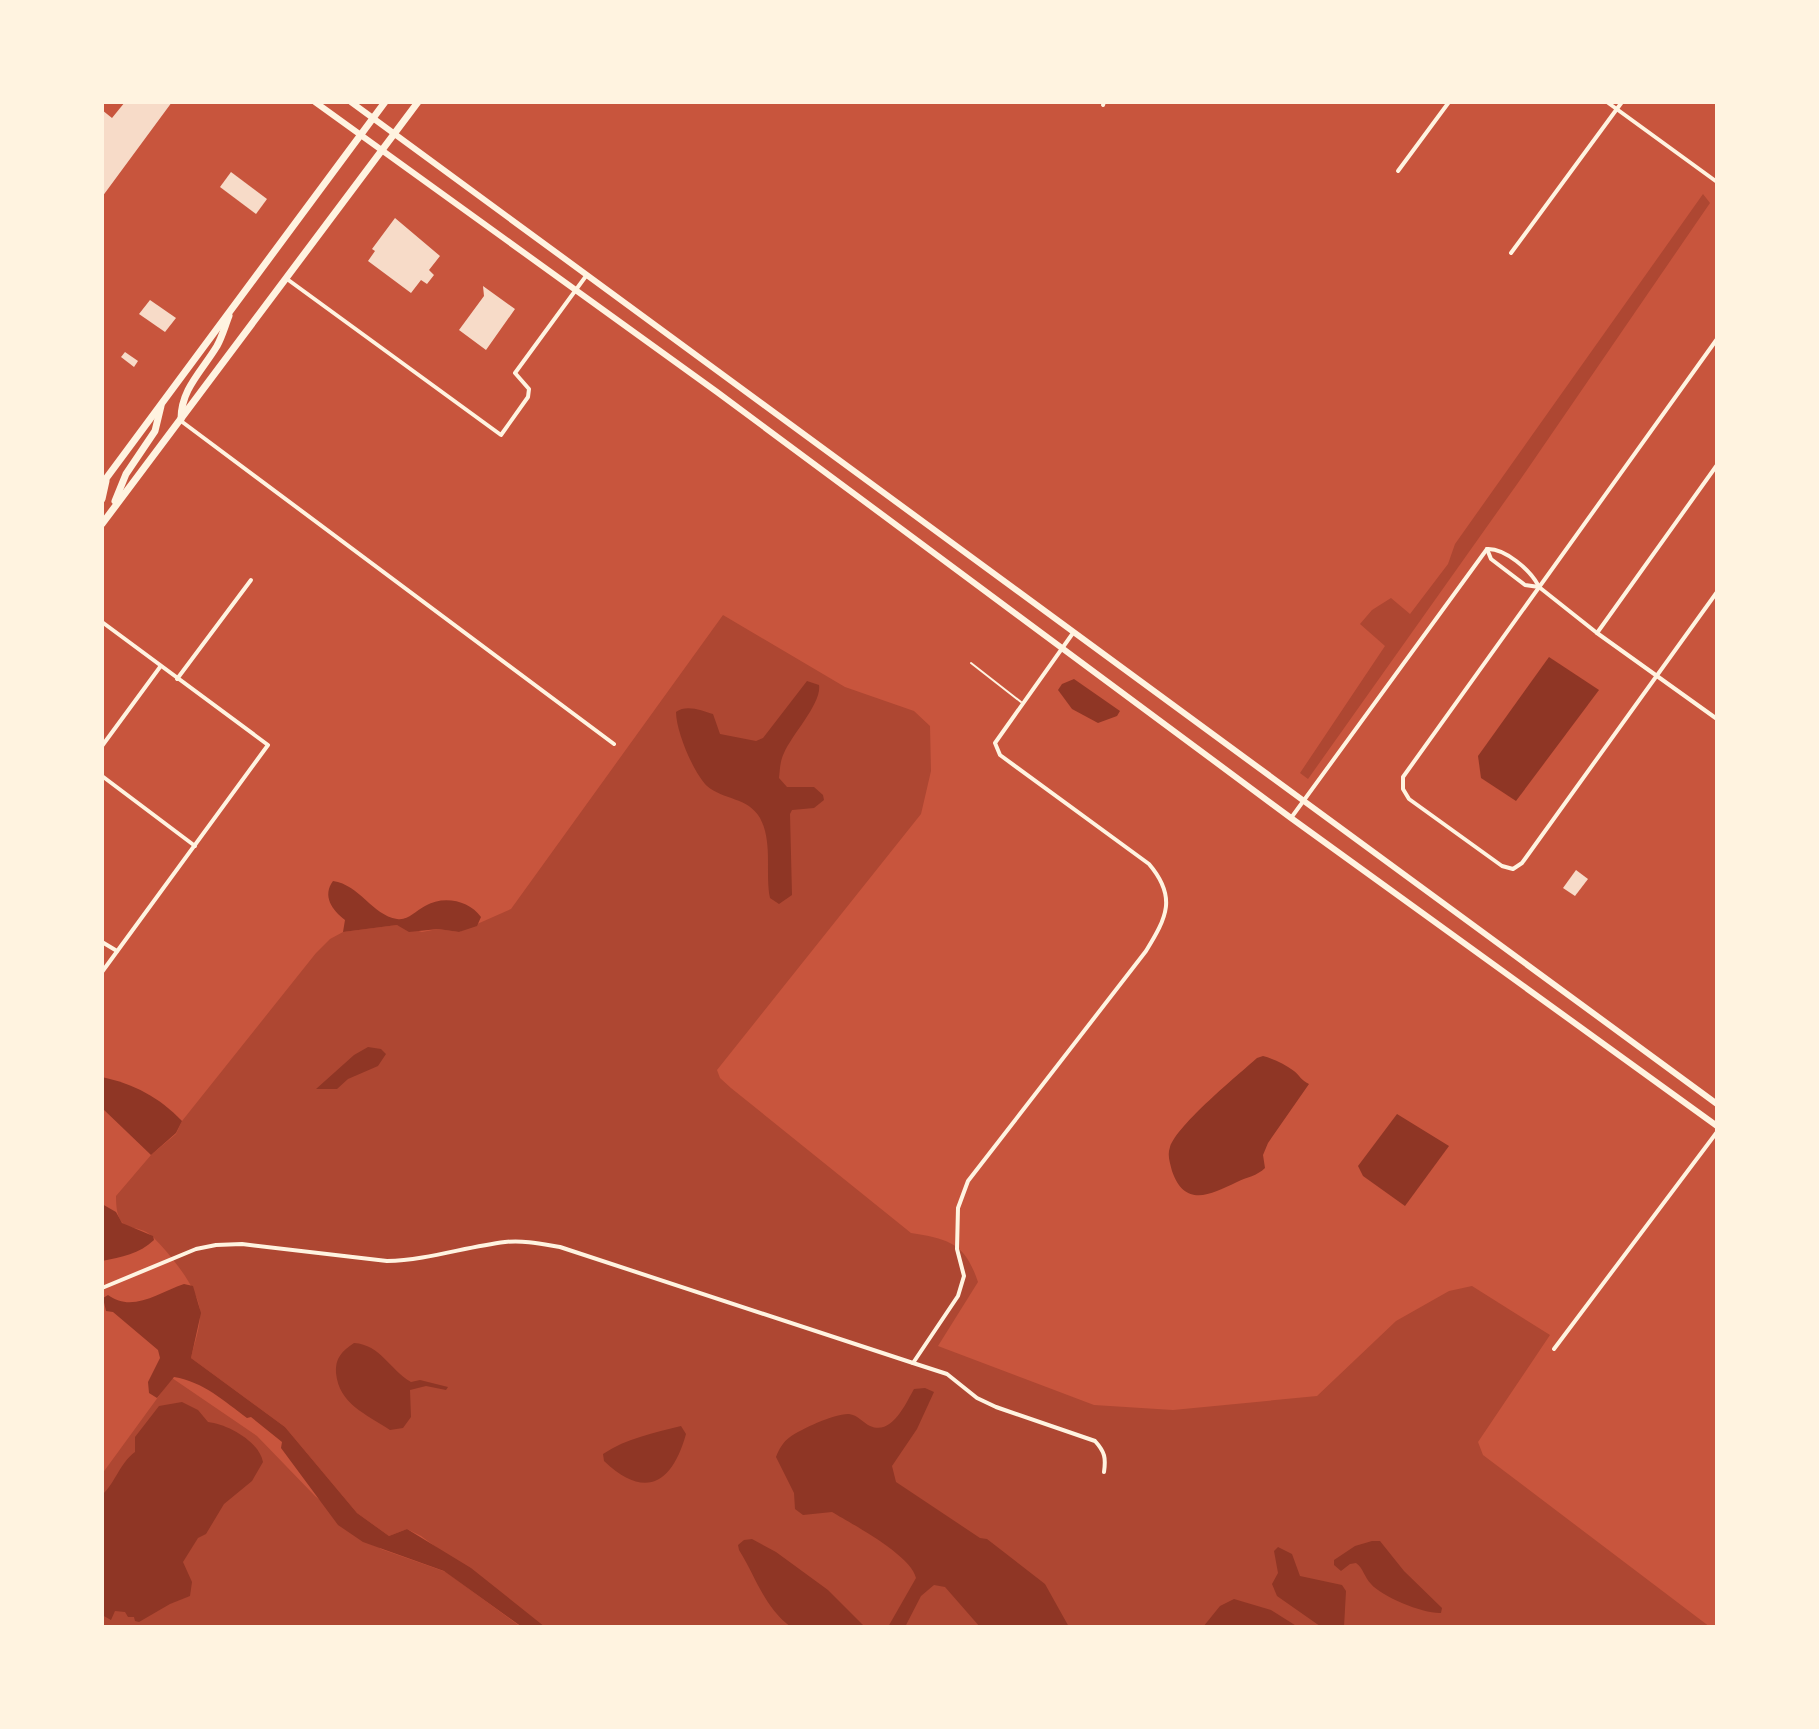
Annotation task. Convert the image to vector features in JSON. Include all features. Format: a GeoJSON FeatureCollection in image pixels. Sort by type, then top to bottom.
{"type":"FeatureCollection","features":[{"type":"Feature","properties":{"kind":"main road"},"geometry":{"type":"LineString","coordinates":[[315,102],[1717,1129]]}},
{"type":"Feature","properties":{"kind":"main road"},"geometry":{"type":"LineString","coordinates":[[351,102],[1717,1104]]}},
{"type":"Feature","properties":{"kind":"main road"},"geometry":{"type":"LineString","coordinates":[[102,499],[104,482],[385,102]]}},
{"type":"Feature","properties":{"kind":"main road"},"geometry":{"type":"LineString","coordinates":[[102,524],[418,102]]}},
{"type":"Feature","properties":{"kind":"main road"},"geometry":{"type":"LineString","coordinates":[[181,421],[185,392],[218,344],[233,307]]}},
{"type":"Feature","properties":{"kind":"main road"},"geometry":{"type":"LineString","coordinates":[[112,511],[126,474],[155,431],[161,404]]}},
{"type":"Feature","properties":{"kind":"street"},"geometry":{"type":"LineString","coordinates":[[1398,171],[1449,102]]}},
{"type":"Feature","properties":{"kind":"street"},"geometry":{"type":"LineString","coordinates":[[1607,102],[1716,179]]}},
{"type":"Feature","properties":{"kind":"street"},"geometry":{"type":"LineString","coordinates":[[1511,253],[1622,102]]}},
{"type":"Feature","properties":{"kind":"street"},"geometry":{"type":"LineString","coordinates":[[287,279],[501,435],[528,397],[529,389],[515,373],[587,274]]}},
{"type":"Feature","properties":{"kind":"street"},"geometry":{"type":"LineString","coordinates":[[1717,339],[1403,777],[1403,789],[1409,799],[1502,866],[1513,869],[1522,863],[1717,592]]}},
{"type":"Feature","properties":{"kind":"street"},"geometry":{"type":"LineString","coordinates":[[181,421],[614,744]]}},
{"type":"Feature","properties":{"kind":"street"},"geometry":{"type":"LineString","coordinates":[[1597,633],[1717,465]]}},
{"type":"Feature","properties":{"kind":"street"},"geometry":{"type":"LineString","coordinates":[[1487,549],[1491,559],[1525,585],[1539,587]]}},
{"type":"Feature","properties":{"kind":"street"},"geometry":{"type":"LineString","coordinates":[[1487,549],[1497,549],[1532,574],[1539,587],[1597,633],[1717,718]]}},
{"type":"Feature","properties":{"kind":"street"},"geometry":{"type":"LineString","coordinates":[[1291,818],[1487,549]]}},
{"type":"Feature","properties":{"kind":"street"},"geometry":{"type":"LineString","coordinates":[[177,679],[251,580]]}},
{"type":"Feature","properties":{"kind":"street"},"geometry":{"type":"LineString","coordinates":[[102,622],[268,745],[102,972]]}},
{"type":"Feature","properties":{"kind":"street"},"geometry":{"type":"LineString","coordinates":[[913,1363],[958,1296],[964,1276],[957,1249],[958,1208],[968,1181],[1146,951],[1160,929],[1167,906],[1164,882],[1149,864],[1000,755],[995,743],[1073,633]]}},
{"type":"Feature","properties":{"kind":"street"},"geometry":{"type":"LineString","coordinates":[[102,746],[160,667]]}},
{"type":"Feature","properties":{"kind":"street"},"geometry":{"type":"LineString","coordinates":[[102,776],[195,846]]}},
{"type":"Feature","properties":{"kind":"street"},"geometry":{"type":"LineString","coordinates":[[102,789],[102,797]]}},
{"type":"Feature","properties":{"kind":"street"},"geometry":{"type":"LineString","coordinates":[[102,942],[117,951]]}},
{"type":"Feature","properties":{"kind":"street"},"geometry":{"type":"LineString","coordinates":[[1554,1349],[1717,1129]]}},
{"type":"Feature","properties":{"kind":"street"},"geometry":{"type":"LineString","coordinates":[[102,1288],[196,1249],[216,1245],[242,1244],[387,1261],[412,1261],[506,1242],[560,1247],[947,1374],[977,1398],[996,1407],[1095,1441],[1103,1449],[1106,1459],[1104,1472]]}},
{"type":"Feature","properties":{"kind":"lane"},"geometry":{"type":"LineString","coordinates":[[971,663],[1022,703]]}},
{"type":"Feature","properties":{"kind":"shaded area"},"geometry":{"type":"Polygon","coordinates":[[[1703,194],[1710,203],[1520,480],[1308,779],[1300,773],[1385,646],[1360,624],[1372,610],[1391,598],[1410,614],[1448,564],[1455,544],[1703,194]]]}},
{"type":"Feature","properties":{"kind":"shaded area"},"geometry":{"type":"Polygon","coordinates":[[[723,615],[845,687],[914,711],[930,726],[931,771],[921,814],[717,1070],[720,1078],[731,1088],[911,1233],[945,1241],[961,1251],[978,1282],[938,1346],[1094,1405],[1173,1410],[1317,1396],[1396,1321],[1449,1291],[1472,1286],[1550,1335],[1478,1442],[1483,1455],[1710,1627],[544,1627],[421,1536],[407,1529],[389,1536],[357,1513],[285,1427],[191,1358],[200,1320],[196,1295],[153,1237],[123,1223],[119,1218],[116,1196],[151,1155],[176,1134],[182,1121],[330,939],[343,932],[397,925],[422,932],[438,929],[459,932],[511,909],[723,615]]]}},
{"type":"Feature","properties":{"kind":"shaded area"},"geometry":{"type":"Polygon","coordinates":[[[1549,657],[1599,690],[1516,801],[1481,778],[1478,756],[1549,657]]]}},
{"type":"Feature","properties":{"kind":"shaded area"},"geometry":{"type":"Polygon","coordinates":[[[1074,679],[1120,711],[1117,716],[1098,723],[1072,709],[1058,690],[1062,684],[1074,679]]]}},
{"type":"Feature","properties":{"kind":"shaded area"},"geometry":{"type":"Polygon","coordinates":[[[807,681],[819,685],[819,692],[784,753],[779,778],[787,787],[814,787],[824,800],[814,808],[792,810],[790,814],[792,895],[779,904],[770,898],[768,847],[760,818],[749,806],[713,791],[702,780],[682,740],[676,712],[690,708],[713,714],[720,734],[756,741],[763,738],[807,681]]]}},
{"type":"Feature","properties":{"kind":"shaded area"},"geometry":{"type":"Polygon","coordinates":[[[333,881],[351,888],[380,912],[397,919],[408,917],[432,903],[447,900],[463,903],[481,917],[477,926],[459,932],[438,929],[409,932],[397,925],[343,932],[345,920],[336,912],[328,892],[333,881]]]}},
{"type":"Feature","properties":{"kind":"shaded area"},"geometry":{"type":"Polygon","coordinates":[[[368,1047],[381,1049],[386,1054],[378,1066],[348,1079],[337,1089],[316,1089],[354,1055],[368,1047]]]}},
{"type":"Feature","properties":{"kind":"shaded area"},"geometry":{"type":"Polygon","coordinates":[[[1263,1056],[1287,1066],[1309,1084],[1268,1143],[1263,1155],[1265,1168],[1217,1191],[1191,1194],[1177,1183],[1172,1171],[1169,1150],[1175,1137],[1209,1101],[1263,1056]]]}},
{"type":"Feature","properties":{"kind":"shaded area"},"geometry":{"type":"Polygon","coordinates":[[[102,1077],[125,1083],[155,1098],[182,1121],[176,1133],[151,1155],[102,1108],[102,1077]]]}},
{"type":"Feature","properties":{"kind":"shaded area"},"geometry":{"type":"Polygon","coordinates":[[[1397,1114],[1449,1146],[1405,1206],[1363,1176],[1358,1166],[1397,1114]]]}},
{"type":"Feature","properties":{"kind":"shaded area"},"geometry":{"type":"Polygon","coordinates":[[[102,1204],[116,1212],[122,1223],[153,1236],[154,1240],[136,1252],[102,1261],[102,1204]]]}},
{"type":"Feature","properties":{"kind":"shaded area"},"geometry":{"type":"Polygon","coordinates":[[[184,1284],[193,1286],[201,1313],[191,1358],[285,1427],[357,1513],[389,1536],[407,1529],[471,1568],[545,1627],[522,1627],[444,1571],[363,1542],[338,1525],[281,1448],[282,1442],[251,1417],[247,1418],[204,1388],[174,1377],[157,1398],[149,1393],[148,1382],[160,1358],[158,1350],[113,1312],[106,1311],[103,1298],[108,1295],[117,1300],[136,1302],[184,1284]]]}},
{"type":"Feature","properties":{"kind":"shaded area"},"geometry":{"type":"Polygon","coordinates":[[[354,1343],[371,1348],[411,1382],[420,1380],[448,1387],[446,1390],[426,1386],[410,1390],[411,1417],[403,1428],[390,1430],[355,1407],[338,1384],[338,1359],[354,1343]]]}},
{"type":"Feature","properties":{"kind":"shaded area"},"geometry":{"type":"Polygon","coordinates":[[[172,1378],[257,1436],[315,1496],[381,1549],[446,1572],[521,1627],[102,1627],[102,1474],[172,1378]]]}},
{"type":"Feature","properties":{"kind":"shaded area"},"geometry":{"type":"Polygon","coordinates":[[[925,1388],[934,1392],[917,1429],[892,1466],[896,1482],[980,1538],[987,1539],[1045,1584],[1069,1627],[980,1627],[945,1587],[934,1585],[921,1596],[905,1627],[888,1627],[916,1578],[912,1569],[880,1541],[832,1512],[803,1515],[795,1509],[794,1493],[776,1457],[788,1439],[810,1426],[843,1414],[855,1416],[870,1426],[885,1426],[897,1416],[914,1389],[925,1388]]]}},
{"type":"Feature","properties":{"kind":"shaded area"},"geometry":{"type":"Polygon","coordinates":[[[182,1402],[198,1410],[208,1422],[241,1435],[255,1447],[263,1462],[252,1481],[224,1504],[206,1534],[198,1538],[183,1562],[192,1582],[190,1596],[139,1622],[125,1612],[115,1611],[111,1620],[102,1615],[102,1495],[135,1452],[135,1437],[159,1406],[182,1402]]]}},
{"type":"Feature","properties":{"kind":"shaded area"},"geometry":{"type":"Polygon","coordinates":[[[681,1426],[686,1434],[680,1451],[665,1475],[655,1481],[644,1483],[632,1480],[604,1461],[603,1454],[622,1444],[681,1426]]]}},
{"type":"Feature","properties":{"kind":"shaded area"},"geometry":{"type":"Polygon","coordinates":[[[752,1539],[776,1552],[828,1590],[865,1627],[791,1627],[767,1601],[739,1550],[738,1545],[752,1539]]]}},
{"type":"Feature","properties":{"kind":"shaded area"},"geometry":{"type":"Polygon","coordinates":[[[1380,1541],[1404,1571],[1442,1608],[1441,1613],[1414,1608],[1384,1594],[1371,1584],[1356,1563],[1341,1571],[1334,1565],[1334,1560],[1355,1546],[1380,1541]]]}},
{"type":"Feature","properties":{"kind":"shaded area"},"geometry":{"type":"Polygon","coordinates":[[[1278,1547],[1292,1554],[1300,1576],[1342,1585],[1346,1591],[1344,1627],[1322,1627],[1277,1596],[1272,1584],[1278,1573],[1274,1551],[1278,1547]]]}},
{"type":"Feature","properties":{"kind":"shaded area"},"geometry":{"type":"Polygon","coordinates":[[[1234,1599],[1271,1610],[1298,1627],[1203,1627],[1220,1606],[1234,1599]]]}},
{"type":"Feature","properties":{"kind":"building"},"geometry":{"type":"Polygon","coordinates":[[[125,102],[172,102],[102,197],[102,110],[112,118],[125,102]]]}},
{"type":"Feature","properties":{"kind":"building"},"geometry":{"type":"Polygon","coordinates":[[[231,172],[267,199],[256,214],[220,187],[231,172]]]}},
{"type":"Feature","properties":{"kind":"building"},"geometry":{"type":"Polygon","coordinates":[[[395,218],[440,256],[429,270],[434,275],[427,284],[421,280],[411,293],[368,261],[375,251],[372,249],[395,218]]]}},
{"type":"Feature","properties":{"kind":"building"},"geometry":{"type":"Polygon","coordinates":[[[483,286],[515,309],[486,350],[459,330],[484,296],[483,286]]]}},
{"type":"Feature","properties":{"kind":"building"},"geometry":{"type":"Polygon","coordinates":[[[150,300],[176,318],[165,332],[139,314],[150,300]]]}},
{"type":"Feature","properties":{"kind":"building"},"geometry":{"type":"Polygon","coordinates":[[[125,352],[138,361],[134,367],[121,357],[125,352]]]}},
{"type":"Feature","properties":{"kind":"building"},"geometry":{"type":"Polygon","coordinates":[[[1576,870],[1588,879],[1575,896],[1563,888],[1576,870]]]}}]}
